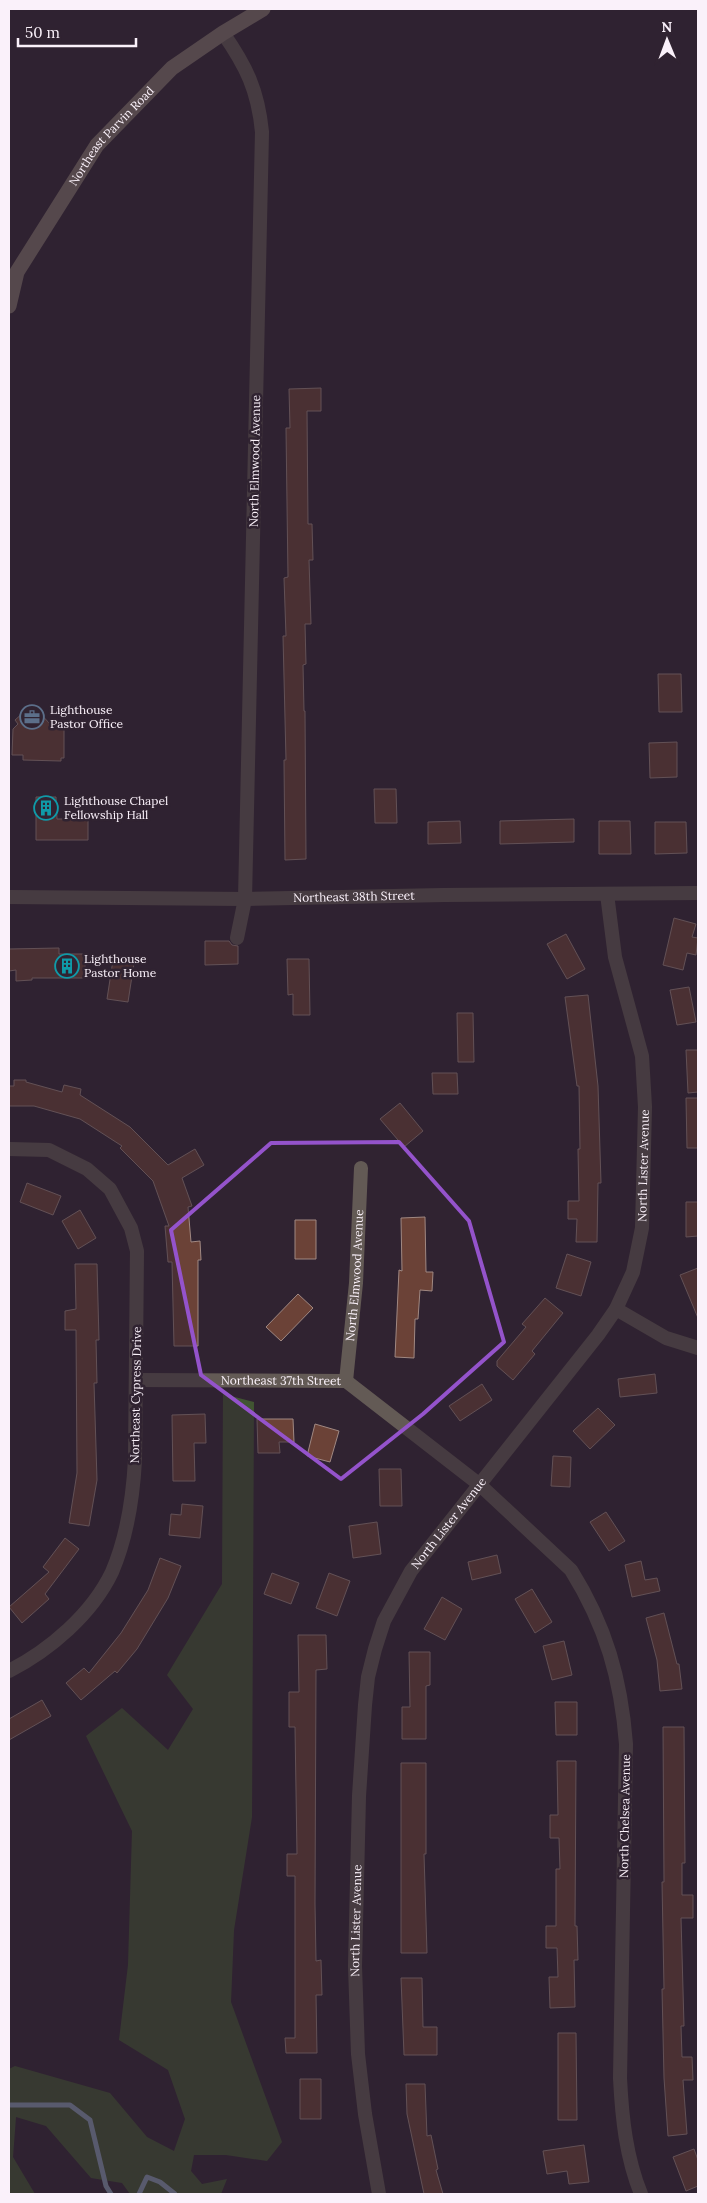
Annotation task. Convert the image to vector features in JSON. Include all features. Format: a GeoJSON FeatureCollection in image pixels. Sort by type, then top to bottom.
{"type":"FeatureCollection","features":[{"type":"Feature","properties":{"kind":"main road","name":"Northeast Parvin Road"},"geometry":{"type":"LineString","coordinates":[[9,306],[17,272],[97,145],[172,68],[223,33],[263,9]]}},
{"type":"Feature","properties":{"kind":"street","name":"North Elmwood Avenue"},"geometry":{"type":"LineString","coordinates":[[223,33],[242,60],[252,83],[260,110],[262,132],[245,899],[237,938]]}},
{"type":"Feature","properties":{"kind":"street","name":"North Lister Avenue"},"geometry":{"type":"LineString","coordinates":[[380,2194],[365,2114],[358,2054],[355,1966],[359,1796],[368,1676],[384,1622],[396,1596],[428,1548],[554,1389],[577,1364],[616,1309],[633,1272],[642,1228],[645,1107],[642,1056],[616,957],[607,894]]}},
{"type":"Feature","properties":{"kind":"street","name":"Northeast 38th Street"},"geometry":{"type":"LineString","coordinates":[[9,897],[245,899],[444,895],[698,894]]}},
{"type":"Feature","properties":{"kind":"street","name":"Northeast Cypress Drive"},"geometry":{"type":"LineString","coordinates":[[9,1149],[49,1150],[87,1169],[110,1189],[131,1228],[137,1251],[134,1485],[125,1532],[111,1572],[91,1604],[64,1633],[44,1649],[9,1671]]}},
{"type":"Feature","properties":{"kind":"street","name":"North Elmwood Avenue"},"geometry":{"type":"LineString","coordinates":[[346,1381],[356,1283],[361,1168]]}},
{"type":"Feature","properties":{"kind":"street"},"geometry":{"type":"LineString","coordinates":[[616,1309],[666,1338],[698,1348]]}},
{"type":"Feature","properties":{"kind":"street","name":"Northeast 37th Street"},"geometry":{"type":"LineString","coordinates":[[136,1380],[346,1381],[480,1484]]}},
{"type":"Feature","properties":{"kind":"street","name":"North Chelsea Avenue"},"geometry":{"type":"LineString","coordinates":[[480,1484],[571,1570],[594,1612],[608,1644],[617,1676],[626,1744],[620,2078],[622,2114],[627,2149],[641,2194]]}},
{"type":"Feature","properties":{"kind":"highlighted area"},"geometry":{"type":"Polygon","coordinates":[[[399,1142],[469,1221],[504,1342],[423,1414],[341,1479],[201,1375],[171,1230],[271,1143],[399,1142]]]}},
{"type":"Feature","properties":{"kind":"green space"},"geometry":{"type":"Polygon","coordinates":[[[223,1394],[254,1402],[252,1817],[234,1930],[231,2002],[282,2142],[267,2161],[226,2155],[194,2155],[191,2171],[202,2184],[227,2179],[221,2194],[130,2194],[122,2183],[91,2178],[46,2126],[16,2117],[13,2157],[35,2194],[9,2194],[9,2069],[15,2066],[110,2093],[147,2137],[174,2151],[185,2119],[168,2070],[119,2040],[128,1965],[132,1831],[86,1736],[122,1708],[168,1750],[193,1709],[167,1675],[222,1584],[223,1394]]]}},
{"type":"Feature","properties":{"kind":"building"},"geometry":{"type":"Polygon","coordinates":[[[321,388],[321,411],[307,411],[308,524],[312,524],[313,560],[309,560],[311,624],[305,624],[306,664],[303,665],[306,859],[285,860],[284,760],[286,760],[283,636],[286,636],[284,578],[288,577],[286,428],[290,428],[289,389],[321,388]]]}},
{"type":"Feature","properties":{"kind":"building"},"geometry":{"type":"Polygon","coordinates":[[[658,674],[681,674],[682,712],[659,712],[658,674]]]}},
{"type":"Feature","properties":{"kind":"building"},"geometry":{"type":"Polygon","coordinates":[[[32,705],[53,727],[64,727],[64,758],[61,758],[61,761],[23,760],[23,755],[12,755],[13,729],[18,724],[15,720],[32,705]]]}},
{"type":"Feature","properties":{"kind":"building"},"geometry":{"type":"Polygon","coordinates":[[[677,742],[677,777],[650,778],[649,743],[677,742]]]}},
{"type":"Feature","properties":{"kind":"building"},"geometry":{"type":"Polygon","coordinates":[[[374,789],[396,789],[397,823],[375,823],[374,789]]]}},
{"type":"Feature","properties":{"kind":"building","name":"Lighthouse Chapel Fellowship Hall"},"geometry":{"type":"Polygon","coordinates":[[[36,797],[56,797],[57,819],[88,819],[88,840],[36,840],[36,797]]]}},
{"type":"Feature","properties":{"kind":"building"},"geometry":{"type":"Polygon","coordinates":[[[574,819],[574,842],[500,844],[500,821],[574,819]]]}},
{"type":"Feature","properties":{"kind":"building"},"geometry":{"type":"Polygon","coordinates":[[[460,821],[461,843],[428,844],[428,822],[460,821]]]}},
{"type":"Feature","properties":{"kind":"building"},"geometry":{"type":"Polygon","coordinates":[[[599,821],[630,821],[631,854],[599,854],[599,821]]]}},
{"type":"Feature","properties":{"kind":"building"},"geometry":{"type":"Polygon","coordinates":[[[655,822],[686,822],[687,853],[655,854],[655,822]]]}},
{"type":"Feature","properties":{"kind":"building"},"geometry":{"type":"Polygon","coordinates":[[[674,918],[696,924],[692,937],[698,938],[696,955],[687,953],[683,970],[663,965],[674,918]]]}},
{"type":"Feature","properties":{"kind":"building"},"geometry":{"type":"Polygon","coordinates":[[[566,934],[585,969],[567,979],[547,944],[566,934]]]}},
{"type":"Feature","properties":{"kind":"building"},"geometry":{"type":"Polygon","coordinates":[[[205,941],[229,941],[232,945],[238,946],[238,964],[205,965],[205,941]]]}},
{"type":"Feature","properties":{"kind":"building"},"geometry":{"type":"Polygon","coordinates":[[[59,948],[59,954],[85,954],[85,978],[32,978],[32,980],[16,981],[16,970],[9,971],[9,949],[59,948]]]}},
{"type":"Feature","properties":{"kind":"building"},"geometry":{"type":"Polygon","coordinates":[[[287,959],[309,959],[310,1015],[293,1015],[293,994],[288,995],[287,959]]]}},
{"type":"Feature","properties":{"kind":"building"},"geometry":{"type":"Polygon","coordinates":[[[113,960],[134,963],[128,1002],[107,999],[113,960]]]}},
{"type":"Feature","properties":{"kind":"building"},"geometry":{"type":"Polygon","coordinates":[[[689,987],[696,1022],[677,1025],[670,990],[689,987]]]}},
{"type":"Feature","properties":{"kind":"building"},"geometry":{"type":"Polygon","coordinates":[[[588,995],[598,1086],[601,1183],[598,1183],[597,1242],[576,1242],[577,1219],[568,1219],[568,1201],[579,1201],[579,1086],[577,1086],[565,997],[588,995]]]}},
{"type":"Feature","properties":{"kind":"building"},"geometry":{"type":"Polygon","coordinates":[[[457,1013],[473,1013],[474,1062],[458,1062],[457,1013]]]}},
{"type":"Feature","properties":{"kind":"building"},"geometry":{"type":"Polygon","coordinates":[[[686,1050],[698,1050],[698,1092],[688,1093],[686,1050]]]}},
{"type":"Feature","properties":{"kind":"building"},"geometry":{"type":"Polygon","coordinates":[[[432,1073],[457,1073],[458,1094],[433,1094],[432,1073]]]}},
{"type":"Feature","properties":{"kind":"building"},"geometry":{"type":"Polygon","coordinates":[[[14,1080],[26,1080],[26,1082],[62,1092],[64,1085],[81,1089],[80,1095],[130,1127],[168,1165],[195,1149],[204,1165],[182,1178],[192,1206],[188,1207],[191,1242],[200,1241],[201,1260],[198,1260],[198,1346],[174,1346],[172,1262],[168,1262],[165,1226],[169,1226],[153,1181],[120,1148],[122,1146],[80,1119],[34,1106],[9,1106],[9,1086],[14,1086],[14,1080]]]}},
{"type":"Feature","properties":{"kind":"building"},"geometry":{"type":"Polygon","coordinates":[[[686,1098],[698,1098],[698,1148],[687,1148],[686,1098]]]}},
{"type":"Feature","properties":{"kind":"building"},"geometry":{"type":"Polygon","coordinates":[[[400,1103],[423,1131],[404,1147],[380,1119],[400,1103]]]}},
{"type":"Feature","properties":{"kind":"building"},"geometry":{"type":"Polygon","coordinates":[[[27,1183],[61,1196],[53,1215],[20,1202],[27,1183]]]}},
{"type":"Feature","properties":{"kind":"building"},"geometry":{"type":"Polygon","coordinates":[[[686,1202],[698,1202],[698,1236],[686,1237],[686,1202]]]}},
{"type":"Feature","properties":{"kind":"building"},"geometry":{"type":"Polygon","coordinates":[[[80,1210],[96,1238],[78,1249],[62,1221],[80,1210]]]}},
{"type":"Feature","properties":{"kind":"building"},"geometry":{"type":"Polygon","coordinates":[[[425,1217],[426,1272],[433,1272],[432,1291],[420,1290],[418,1319],[415,1319],[414,1358],[395,1357],[399,1270],[402,1271],[401,1218],[425,1217]]]}},
{"type":"Feature","properties":{"kind":"building"},"geometry":{"type":"Polygon","coordinates":[[[295,1220],[316,1220],[316,1259],[295,1259],[295,1220]]]}},
{"type":"Feature","properties":{"kind":"building"},"geometry":{"type":"Polygon","coordinates":[[[567,1254],[591,1262],[581,1296],[556,1288],[567,1254]]]}},
{"type":"Feature","properties":{"kind":"building"},"geometry":{"type":"Polygon","coordinates":[[[75,1264],[97,1264],[99,1340],[96,1340],[97,1383],[94,1383],[97,1480],[89,1526],[69,1523],[77,1473],[76,1330],[65,1330],[65,1311],[76,1309],[75,1264]]]}},
{"type":"Feature","properties":{"kind":"building"},"geometry":{"type":"Polygon","coordinates":[[[698,1268],[698,1318],[680,1275],[698,1268]]]}},
{"type":"Feature","properties":{"kind":"building"},"geometry":{"type":"Polygon","coordinates":[[[298,1294],[313,1308],[281,1341],[266,1327],[298,1294]]]}},
{"type":"Feature","properties":{"kind":"building"},"geometry":{"type":"Polygon","coordinates":[[[545,1298],[563,1313],[532,1351],[535,1354],[513,1380],[497,1366],[497,1361],[526,1327],[522,1324],[545,1298]]]}},
{"type":"Feature","properties":{"kind":"building"},"geometry":{"type":"Polygon","coordinates":[[[655,1374],[657,1393],[620,1397],[618,1379],[655,1374]]]}},
{"type":"Feature","properties":{"kind":"building"},"geometry":{"type":"Polygon","coordinates":[[[482,1384],[492,1400],[460,1421],[449,1406],[482,1384]]]}},
{"type":"Feature","properties":{"kind":"building"},"geometry":{"type":"Polygon","coordinates":[[[598,1408],[615,1425],[590,1449],[573,1431],[598,1408]]]}},
{"type":"Feature","properties":{"kind":"building"},"geometry":{"type":"Polygon","coordinates":[[[205,1414],[206,1443],[194,1443],[195,1481],[173,1481],[172,1415],[205,1414]]]}},
{"type":"Feature","properties":{"kind":"building"},"geometry":{"type":"Polygon","coordinates":[[[257,1419],[293,1419],[294,1442],[279,1442],[280,1453],[258,1453],[257,1419]]]}},
{"type":"Feature","properties":{"kind":"building"},"geometry":{"type":"Polygon","coordinates":[[[315,1424],[339,1431],[330,1462],[307,1456],[315,1424]]]}},
{"type":"Feature","properties":{"kind":"building"},"geometry":{"type":"Polygon","coordinates":[[[553,1456],[571,1457],[570,1487],[551,1486],[553,1456]]]}},
{"type":"Feature","properties":{"kind":"building"},"geometry":{"type":"Polygon","coordinates":[[[379,1469],[401,1469],[402,1506],[380,1506],[379,1469]]]}},
{"type":"Feature","properties":{"kind":"building"},"geometry":{"type":"Polygon","coordinates":[[[182,1504],[203,1506],[200,1538],[169,1535],[171,1514],[181,1515],[182,1504]]]}},
{"type":"Feature","properties":{"kind":"building"},"geometry":{"type":"Polygon","coordinates":[[[606,1512],[625,1541],[609,1551],[590,1522],[606,1512]]]}},
{"type":"Feature","properties":{"kind":"building"},"geometry":{"type":"Polygon","coordinates":[[[377,1522],[381,1554],[353,1558],[349,1526],[377,1522]]]}},
{"type":"Feature","properties":{"kind":"building"},"geometry":{"type":"Polygon","coordinates":[[[65,1538],[79,1549],[45,1594],[49,1599],[22,1623],[9,1607],[49,1572],[43,1567],[65,1538]]]}},
{"type":"Feature","properties":{"kind":"building"},"geometry":{"type":"Polygon","coordinates":[[[497,1555],[501,1573],[472,1580],[468,1562],[497,1555]]]}},
{"type":"Feature","properties":{"kind":"building"},"geometry":{"type":"Polygon","coordinates":[[[160,1558],[181,1566],[168,1598],[137,1649],[117,1673],[115,1671],[81,1700],[66,1683],[84,1668],[89,1673],[121,1633],[148,1590],[160,1558]]]}},
{"type":"Feature","properties":{"kind":"building"},"geometry":{"type":"Polygon","coordinates":[[[641,1561],[645,1580],[657,1578],[660,1591],[632,1597],[625,1565],[641,1561]]]}},
{"type":"Feature","properties":{"kind":"building"},"geometry":{"type":"Polygon","coordinates":[[[272,1573],[299,1583],[291,1604],[264,1594],[272,1573]]]}},
{"type":"Feature","properties":{"kind":"building"},"geometry":{"type":"Polygon","coordinates":[[[329,1573],[350,1581],[337,1616],[316,1608],[329,1573]]]}},
{"type":"Feature","properties":{"kind":"building"},"geometry":{"type":"Polygon","coordinates":[[[532,1589],[552,1622],[535,1633],[515,1599],[532,1589]]]}},
{"type":"Feature","properties":{"kind":"building"},"geometry":{"type":"Polygon","coordinates":[[[442,1597],[462,1609],[445,1640],[424,1629],[442,1597]]]}},
{"type":"Feature","properties":{"kind":"building"},"geometry":{"type":"Polygon","coordinates":[[[664,1613],[677,1664],[679,1664],[682,1689],[660,1691],[657,1660],[646,1618],[664,1613]]]}},
{"type":"Feature","properties":{"kind":"building"},"geometry":{"type":"Polygon","coordinates":[[[298,1635],[326,1635],[327,1669],[316,1670],[316,1961],[321,1960],[322,1995],[316,1995],[317,2053],[286,2053],[285,2038],[295,2038],[295,1876],[287,1876],[287,1854],[297,1854],[295,1727],[289,1727],[289,1692],[299,1692],[298,1635]]]}},
{"type":"Feature","properties":{"kind":"building"},"geometry":{"type":"Polygon","coordinates":[[[564,1641],[572,1675],[552,1680],[543,1646],[564,1641]]]}},
{"type":"Feature","properties":{"kind":"building"},"geometry":{"type":"Polygon","coordinates":[[[409,1652],[430,1652],[430,1685],[426,1686],[426,1739],[402,1739],[402,1707],[410,1707],[409,1652]]]}},
{"type":"Feature","properties":{"kind":"building"},"geometry":{"type":"Polygon","coordinates":[[[42,1700],[51,1716],[9,1740],[9,1719],[42,1700]]]}},
{"type":"Feature","properties":{"kind":"building"},"geometry":{"type":"Polygon","coordinates":[[[555,1702],[577,1702],[577,1735],[556,1735],[555,1702]]]}},
{"type":"Feature","properties":{"kind":"building"},"geometry":{"type":"Polygon","coordinates":[[[663,1727],[684,1727],[685,1863],[682,1863],[682,1895],[693,1895],[693,1918],[681,1918],[684,2026],[681,2026],[682,2057],[692,2057],[693,2080],[683,2080],[687,2134],[668,2136],[664,2078],[662,1989],[664,1989],[662,1882],[664,1882],[663,1727]]]}},
{"type":"Feature","properties":{"kind":"building"},"geometry":{"type":"Polygon","coordinates":[[[557,1761],[576,1761],[575,1926],[577,1926],[578,1960],[574,1960],[575,2007],[550,2008],[549,1977],[558,1977],[557,1948],[546,1948],[546,1926],[556,1926],[556,1869],[560,1869],[559,1838],[550,1838],[550,1815],[558,1815],[557,1761]]]}},
{"type":"Feature","properties":{"kind":"building"},"geometry":{"type":"Polygon","coordinates":[[[401,1763],[426,1763],[426,1854],[424,1854],[427,1953],[401,1953],[401,1763]]]}},
{"type":"Feature","properties":{"kind":"building"},"geometry":{"type":"Polygon","coordinates":[[[401,1978],[422,1978],[423,2027],[437,2027],[437,2055],[404,2055],[401,1978]]]}},
{"type":"Feature","properties":{"kind":"building"},"geometry":{"type":"Polygon","coordinates":[[[558,2033],[576,2033],[577,2120],[558,2120],[558,2033]]]}},
{"type":"Feature","properties":{"kind":"building"},"geometry":{"type":"Polygon","coordinates":[[[300,2079],[321,2079],[321,2119],[300,2119],[300,2079]]]}},
{"type":"Feature","properties":{"kind":"building"},"geometry":{"type":"Polygon","coordinates":[[[406,2084],[425,2084],[427,2136],[431,2135],[438,2169],[436,2170],[443,2194],[424,2194],[407,2114],[406,2084]]]}},
{"type":"Feature","properties":{"kind":"building"},"geometry":{"type":"Polygon","coordinates":[[[584,2145],[589,2182],[569,2184],[567,2171],[547,2174],[543,2151],[584,2145]]]}},
{"type":"Feature","properties":{"kind":"building"},"geometry":{"type":"Polygon","coordinates":[[[694,2149],[698,2160],[698,2186],[686,2191],[673,2157],[694,2149]]]}},
{"type":"Feature","properties":{"kind":"waterway"},"geometry":{"type":"LineString","coordinates":[[9,2105],[70,2105],[90,2120],[106,2186],[111,2194]]}},
{"type":"Feature","properties":{"kind":"waterway"},"geometry":{"type":"LineString","coordinates":[[139,2194],[147,2177],[160,2182],[175,2194]]}},
{"type":"Feature","properties":{"kind":"place","name":"Lighthouse Pastor Office"},"geometry":{"type":"Point","coordinates":[32,717]}},
{"type":"Feature","properties":{"kind":"place","name":"Lighthouse Chapel Fellowship Hall"},"geometry":{"type":"Point","coordinates":[46,808]}},
{"type":"Feature","properties":{"kind":"place","name":"Lighthouse Pastor Home"},"geometry":{"type":"Point","coordinates":[67,966]}}]}
